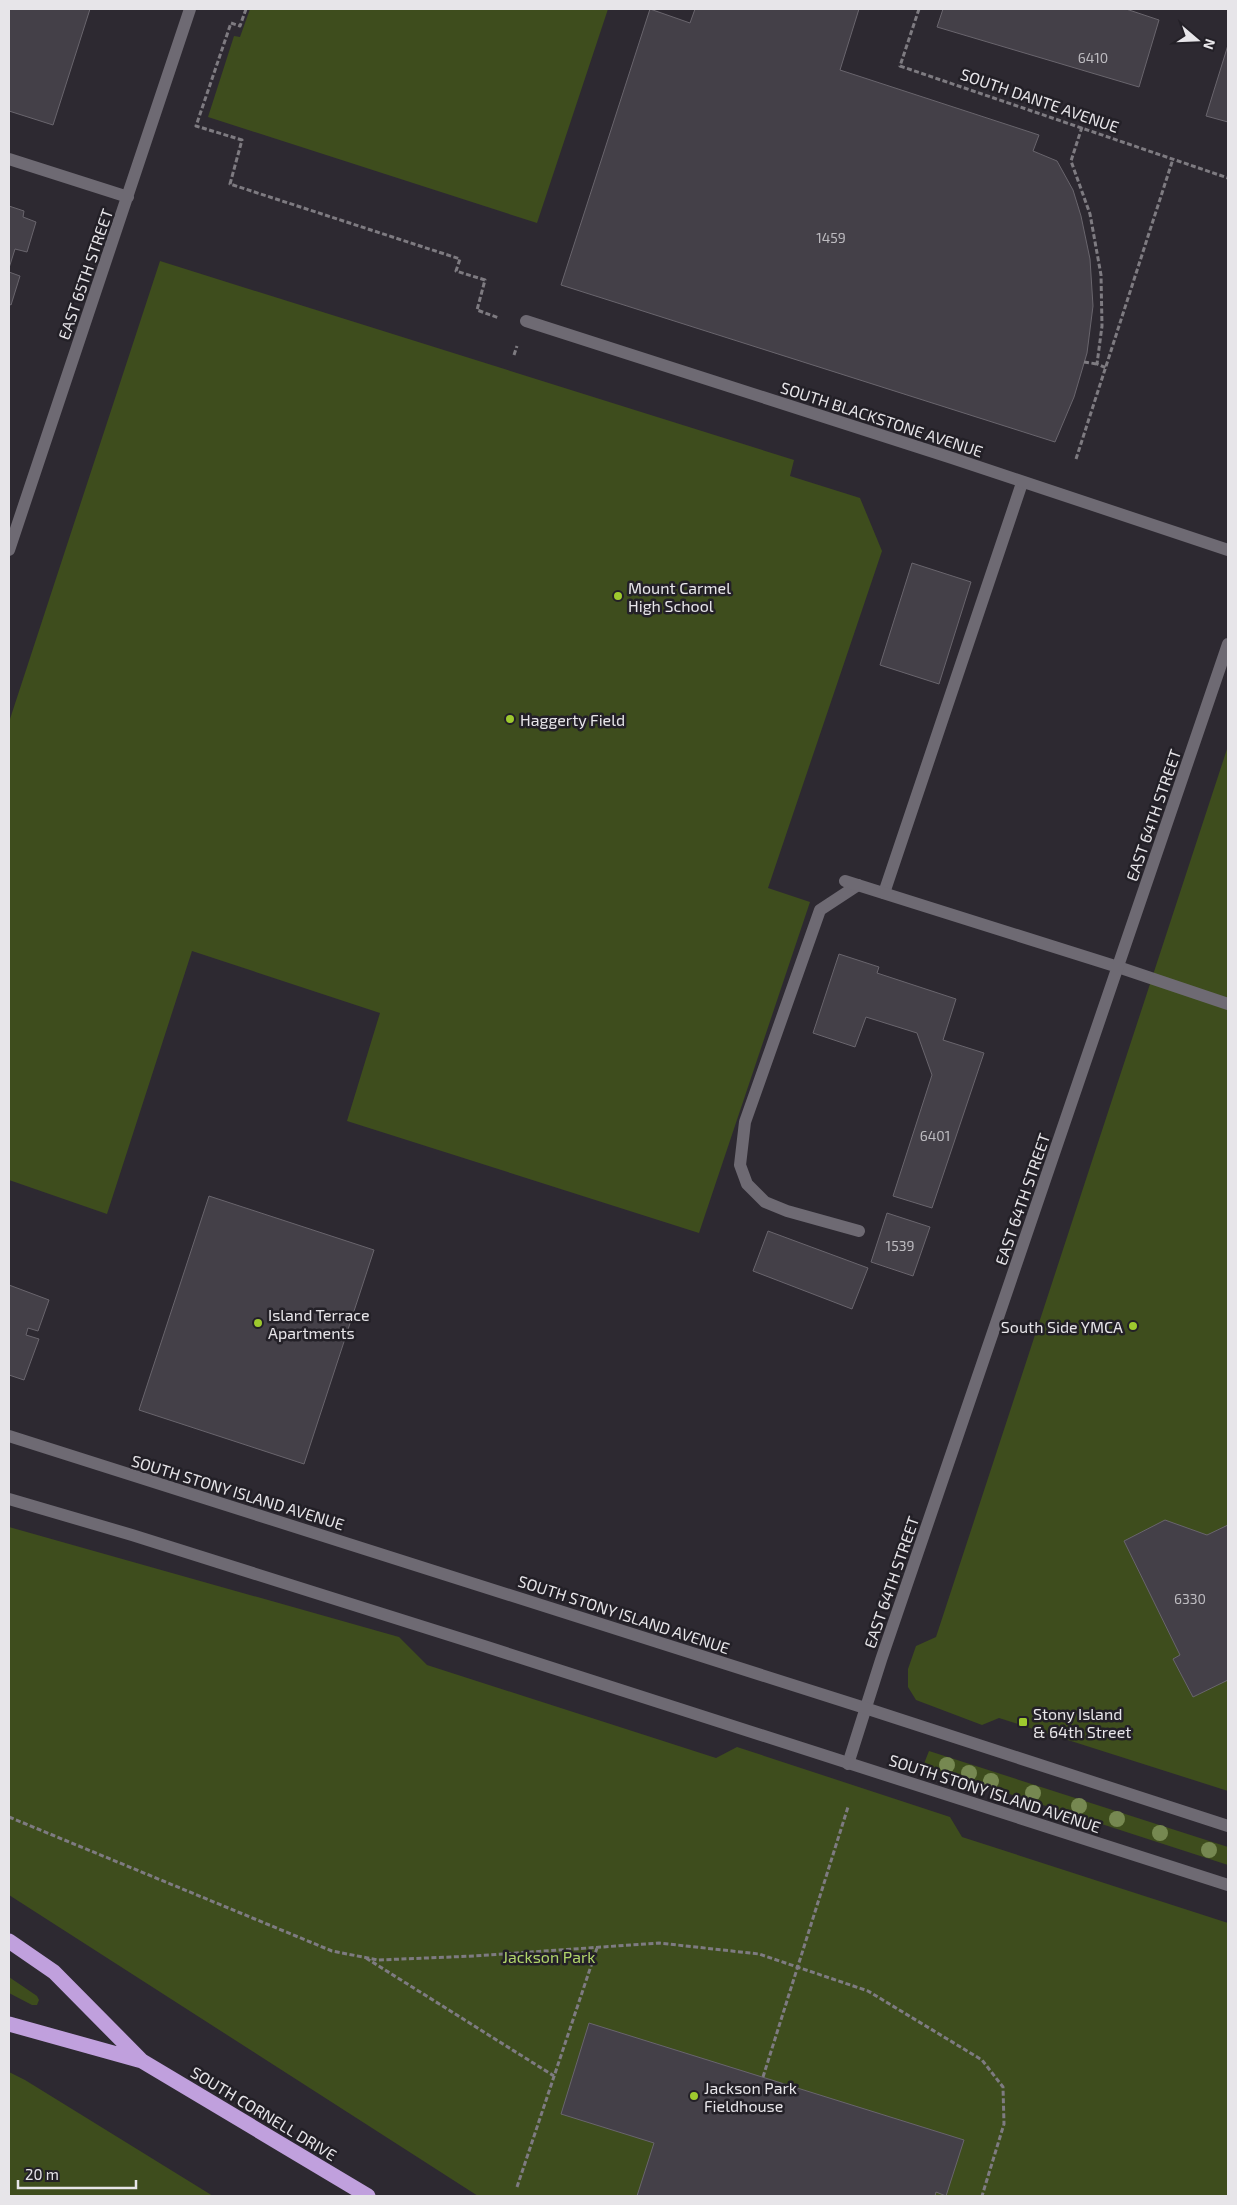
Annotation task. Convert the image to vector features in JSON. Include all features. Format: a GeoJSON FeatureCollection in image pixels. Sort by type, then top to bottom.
{"type":"FeatureCollection","features":[{"type":"Feature","properties":{"kind":"highway","name":"SOUTH CORNELL DRIVE"},"geometry":{"type":"LineString","coordinates":[[9,1941],[54,1972],[142,2061],[368,2196]]}},
{"type":"Feature","properties":{"kind":"highway","name":"SOUTH CORNELL DRIVE"},"geometry":{"type":"LineString","coordinates":[[9,2024],[142,2061]]}},
{"type":"Feature","properties":{"kind":"street","name":"EAST 65TH STREET"},"geometry":{"type":"LineString","coordinates":[[9,550],[190,9]]}},
{"type":"Feature","properties":{"kind":"street"},"geometry":{"type":"LineString","coordinates":[[9,159],[128,197]]}},
{"type":"Feature","properties":{"kind":"street","name":"SOUTH BLACKSTONE AVENUE"},"geometry":{"type":"LineString","coordinates":[[526,321],[952,458],[1022,483],[1228,550]]}},
{"type":"Feature","properties":{"kind":"street"},"geometry":{"type":"LineString","coordinates":[[884,893],[1022,483]]}},
{"type":"Feature","properties":{"kind":"street","name":"EAST 64TH STREET"},"geometry":{"type":"LineString","coordinates":[[848,1764],[865,1708],[1228,644]]}},
{"type":"Feature","properties":{"kind":"street"},"geometry":{"type":"LineString","coordinates":[[859,1231],[787,1211],[765,1202],[747,1184],[740,1165],[745,1122],[820,910],[852,883],[1118,967],[1228,1004]]}},
{"type":"Feature","properties":{"kind":"street","name":"SOUTH STONY ISLAND AVENUE"},"geometry":{"type":"LineString","coordinates":[[9,1436],[865,1708],[1228,1826]]}},
{"type":"Feature","properties":{"kind":"street","name":"SOUTH STONY ISLAND AVENUE"},"geometry":{"type":"LineString","coordinates":[[9,1499],[132,1535],[456,1637],[1228,1885]]}},
{"type":"Feature","properties":{"kind":"path"},"geometry":{"type":"LineString","coordinates":[[246,9],[240,26],[231,23],[196,126],[242,140],[230,184],[460,259],[456,271],[485,280],[477,310],[505,320]]}},
{"type":"Feature","properties":{"kind":"path","name":"SOUTH DANTE AVENUE"},"geometry":{"type":"LineString","coordinates":[[919,9],[900,66],[1228,178]]}},
{"type":"Feature","properties":{"kind":"path"},"geometry":{"type":"LineString","coordinates":[[1082,127],[1071,161],[1090,214],[1101,274],[1102,326],[1097,364]]}},
{"type":"Feature","properties":{"kind":"path"},"geometry":{"type":"LineString","coordinates":[[1076,459],[1173,159]]}},
{"type":"Feature","properties":{"kind":"path"},"geometry":{"type":"LineString","coordinates":[[1084,362],[1106,368]]}},
{"type":"Feature","properties":{"kind":"path"},"geometry":{"type":"LineString","coordinates":[[763,2077],[848,1807]]}},
{"type":"Feature","properties":{"kind":"path"},"geometry":{"type":"LineString","coordinates":[[9,1817],[332,1950],[378,1960],[474,1956],[659,1943],[759,1954],[868,1991],[982,2060],[1002,2087],[1004,2124],[982,2196]]}},
{"type":"Feature","properties":{"kind":"path"},"geometry":{"type":"LineString","coordinates":[[518,2187],[597,1948]]}},
{"type":"Feature","properties":{"kind":"path"},"geometry":{"type":"LineString","coordinates":[[365,1957],[554,2076]]}},
{"type":"Feature","properties":{"kind":"green space"},"geometry":{"type":"Polygon","coordinates":[[[250,9],[608,9],[537,223],[208,117],[234,36],[240,37],[250,9]]]}},
{"type":"Feature","properties":{"kind":"green space","name":"Haggerty Field"},"geometry":{"type":"Polygon","coordinates":[[[160,261],[794,460],[790,476],[860,498],[882,551],[768,888],[810,902],[699,1233],[347,1121],[380,1013],[192,951],[107,1214],[9,1180],[9,722],[160,261]]]}},
{"type":"Feature","properties":{"kind":"green space","name":"South Side YMCA"},"geometry":{"type":"Polygon","coordinates":[[[1228,746],[1228,1791],[999,1718],[982,1725],[916,1700],[908,1687],[908,1669],[916,1646],[936,1637],[1228,746]]]}},
{"type":"Feature","properties":{"kind":"green space","name":"Jackson Park"},"geometry":{"type":"Polygon","coordinates":[[[9,1527],[399,1637],[427,1665],[716,1758],[737,1747],[950,1817],[962,1837],[1228,1923],[1228,2196],[478,2196],[9,1895],[9,1527]]]}},
{"type":"Feature","properties":{"kind":"green space"},"geometry":{"type":"Polygon","coordinates":[[[929,1751],[1228,1847],[1228,1865],[923,1766],[929,1751]]]}},
{"type":"Feature","properties":{"kind":"green space"},"geometry":{"type":"Polygon","coordinates":[[[9,1977],[37,1996],[39,2000],[37,2005],[32,2005],[9,1993],[9,1977]]]}},
{"type":"Feature","properties":{"kind":"green space"},"geometry":{"type":"Polygon","coordinates":[[[9,2072],[25,2080],[213,2196],[9,2196],[9,2072]]]}},
{"type":"Feature","properties":{"kind":"building"},"geometry":{"type":"Polygon","coordinates":[[[9,9],[90,9],[53,125],[9,111],[9,9]]]}},
{"type":"Feature","properties":{"kind":"building"},"geometry":{"type":"Polygon","coordinates":[[[650,9],[690,23],[695,9],[859,9],[840,70],[1039,135],[1033,151],[1057,161],[1073,190],[1081,216],[1090,259],[1093,306],[1087,353],[1074,397],[1055,442],[561,285],[650,9]]]}},
{"type":"Feature","properties":{"kind":"building"},"geometry":{"type":"Polygon","coordinates":[[[943,9],[1126,9],[1159,20],[1139,87],[937,27],[943,9]]]}},
{"type":"Feature","properties":{"kind":"building"},"geometry":{"type":"Polygon","coordinates":[[[1228,45],[1228,122],[1206,116],[1228,45]]]}},
{"type":"Feature","properties":{"kind":"building"},"geometry":{"type":"Polygon","coordinates":[[[9,206],[24,211],[23,217],[36,222],[27,252],[15,249],[9,268],[9,206]]]}},
{"type":"Feature","properties":{"kind":"building"},"geometry":{"type":"Polygon","coordinates":[[[9,272],[20,276],[11,305],[9,304],[9,272]]]}},
{"type":"Feature","properties":{"kind":"building"},"geometry":{"type":"Polygon","coordinates":[[[912,563],[971,582],[939,684],[880,665],[912,563]]]}},
{"type":"Feature","properties":{"kind":"building"},"geometry":{"type":"Polygon","coordinates":[[[839,954],[879,967],[877,973],[956,999],[943,1040],[984,1053],[932,1208],[893,1196],[932,1075],[917,1033],[866,1017],[855,1047],[813,1033],[839,954]]]}},
{"type":"Feature","properties":{"kind":"building","name":"Island Terrace Apartments"},"geometry":{"type":"Polygon","coordinates":[[[209,1196],[374,1250],[304,1464],[139,1410],[209,1196]]]}},
{"type":"Feature","properties":{"kind":"building"},"geometry":{"type":"Polygon","coordinates":[[[887,1213],[930,1227],[913,1276],[871,1262],[887,1213]]]}},
{"type":"Feature","properties":{"kind":"building"},"geometry":{"type":"Polygon","coordinates":[[[768,1231],[868,1268],[852,1309],[753,1271],[768,1231]]]}},
{"type":"Feature","properties":{"kind":"building"},"geometry":{"type":"Polygon","coordinates":[[[9,1285],[49,1300],[38,1331],[28,1328],[26,1335],[39,1339],[24,1380],[9,1375],[9,1285]]]}},
{"type":"Feature","properties":{"kind":"building"},"geometry":{"type":"Polygon","coordinates":[[[1165,1520],[1207,1535],[1228,1525],[1228,1680],[1193,1697],[1173,1659],[1180,1655],[1124,1541],[1165,1520]]]}},
{"type":"Feature","properties":{"kind":"building","name":"Jackson Park Fieldhouse"},"geometry":{"type":"Polygon","coordinates":[[[589,2023],[964,2140],[946,2196],[936,2192],[935,2196],[637,2196],[654,2143],[561,2114],[589,2023]]]}},
{"type":"Feature","properties":{"kind":"place","name":"Mount Carmel High School"},"geometry":{"type":"Point","coordinates":[618,596]}},
{"type":"Feature","properties":{"kind":"place","name":"Haggerty Field"},"geometry":{"type":"Point","coordinates":[510,719]}},
{"type":"Feature","properties":{"kind":"place","name":"Island Terrace Apartments"},"geometry":{"type":"Point","coordinates":[258,1323]}},
{"type":"Feature","properties":{"kind":"place","name":"South Side YMCA"},"geometry":{"type":"Point","coordinates":[1133,1326]}},
{"type":"Feature","properties":{"kind":"place","name":"Stony Island & 64th Street"},"geometry":{"type":"Point","coordinates":[1023,1722]}},
{"type":"Feature","properties":{"kind":"place","name":"Jackson Park Fieldhouse"},"geometry":{"type":"Point","coordinates":[694,2096]}}]}
